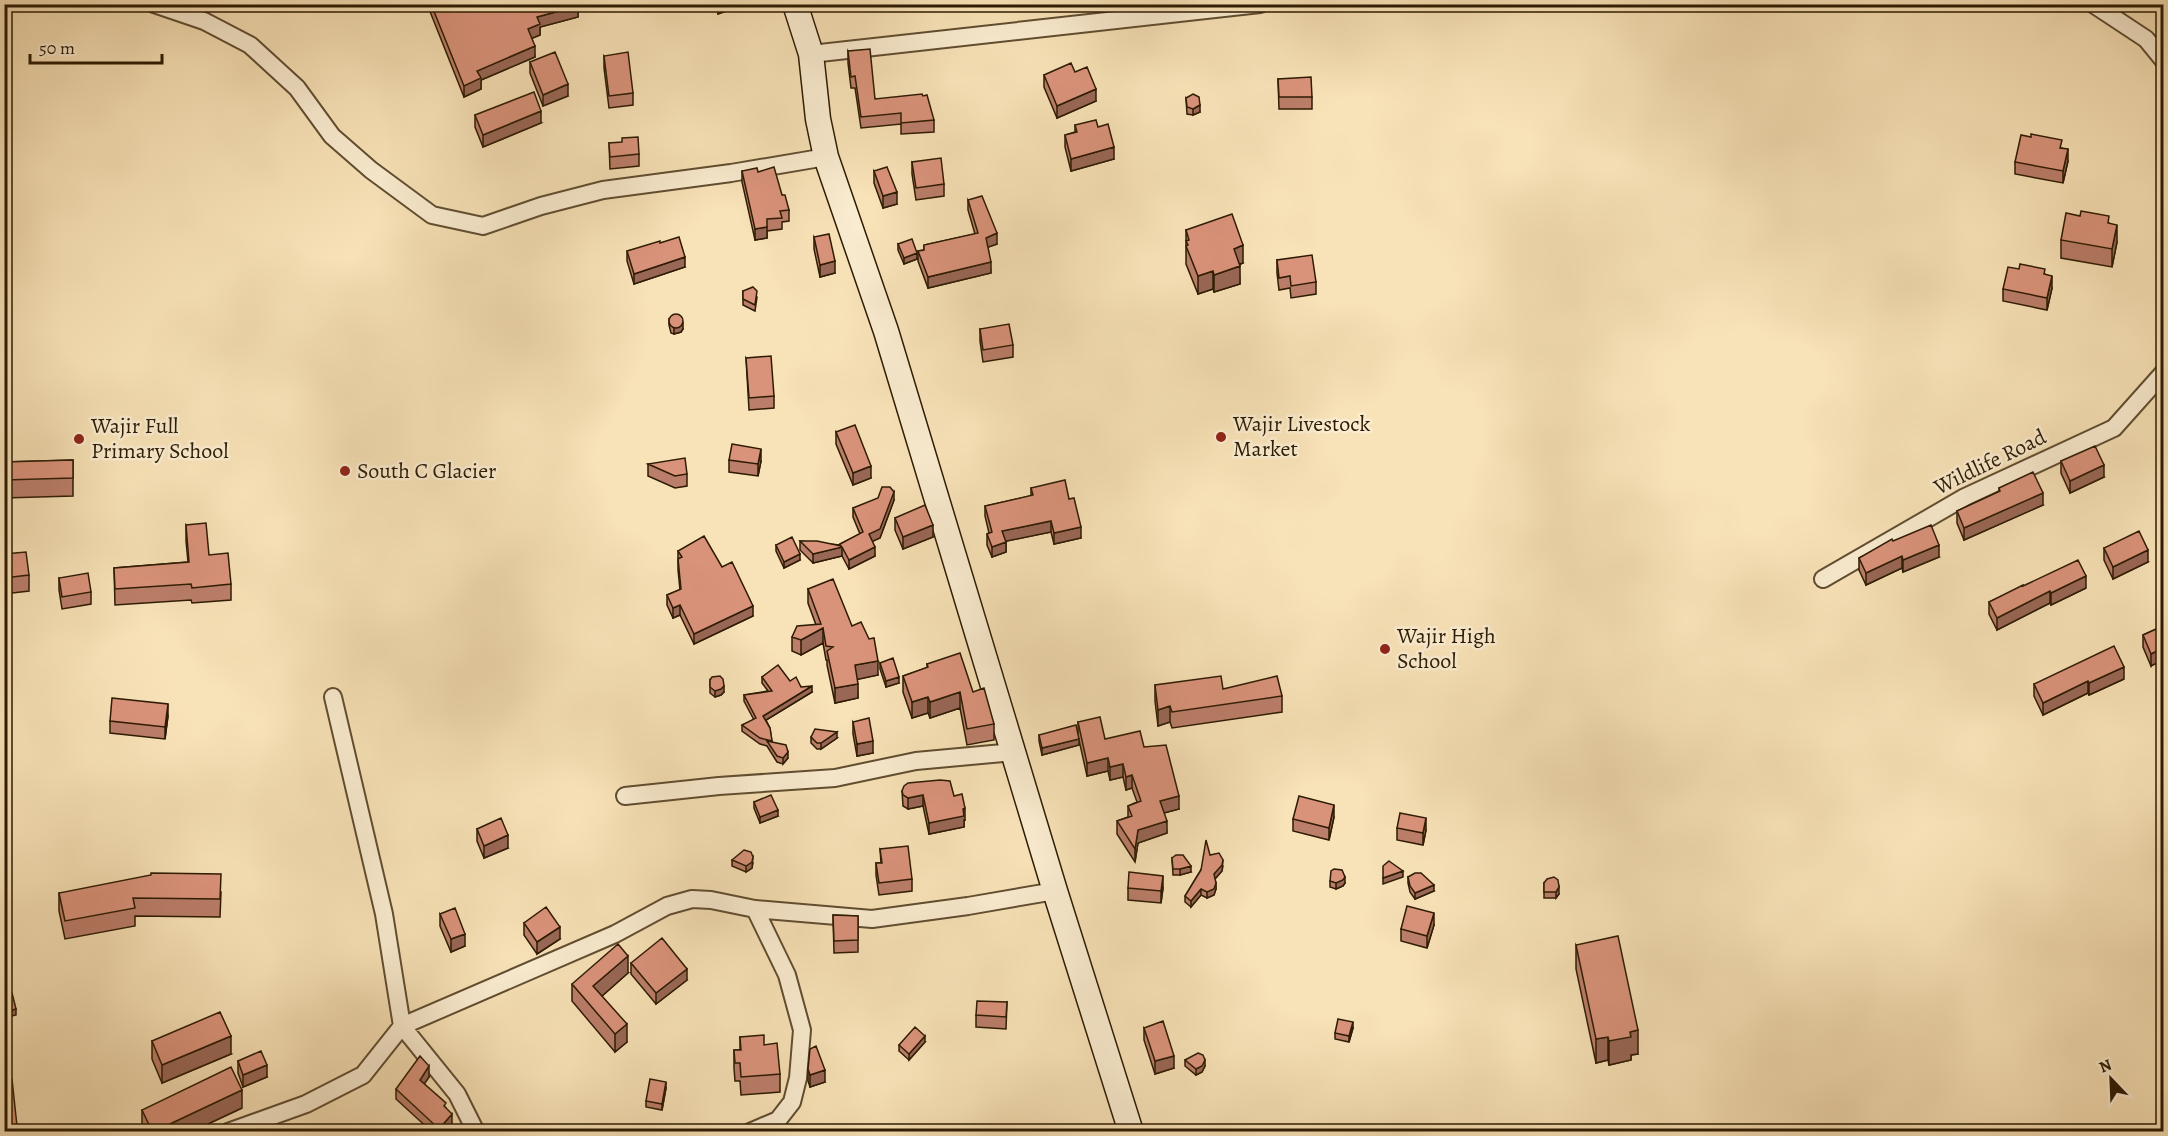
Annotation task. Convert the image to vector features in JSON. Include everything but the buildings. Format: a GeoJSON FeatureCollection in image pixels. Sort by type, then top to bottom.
{"type":"FeatureCollection","features":[{"type":"Feature","properties":{"kind":"street"},"geometry":{"type":"LineString","coordinates":[[154,4],[204,21],[250,45],[297,88],[332,136],[371,170],[432,215],[483,226],[541,206],[603,190],[731,173],[826,157]]}},
{"type":"Feature","properties":{"kind":"street"},"geometry":{"type":"LineString","coordinates":[[795,4],[811,54],[818,119],[826,157],[886,331],[1055,891],[1131,1131]]}},
{"type":"Feature","properties":{"kind":"street"},"geometry":{"type":"LineString","coordinates":[[811,54],[1260,4]]}},
{"type":"Feature","properties":{"kind":"street"},"geometry":{"type":"LineString","coordinates":[[2093,4],[2146,39],[2163,61]]}},
{"type":"Feature","properties":{"kind":"street","name":"Wildlife Road"},"geometry":{"type":"LineString","coordinates":[[1823,579],[1965,497],[2114,428],[2163,372]]}},
{"type":"Feature","properties":{"kind":"street"},"geometry":{"type":"LineString","coordinates":[[333,697],[384,914],[402,1026],[457,1094],[476,1131]]}},
{"type":"Feature","properties":{"kind":"street"},"geometry":{"type":"LineString","coordinates":[[625,796],[719,786],[835,778],[916,761],[1014,752]]}},
{"type":"Feature","properties":{"kind":"street"},"geometry":{"type":"LineString","coordinates":[[228,1131],[306,1104],[363,1075],[402,1026],[615,934],[667,906],[692,899],[711,900],[755,909],[872,919],[1055,891]]}},
{"type":"Feature","properties":{"kind":"street"},"geometry":{"type":"LineString","coordinates":[[750,1131],[778,1120],[792,1102],[798,1078],[802,1030],[787,975],[755,909]]}},
{"type":"Feature","properties":{"kind":"place","name":"Wajir Livestock Market"},"geometry":{"type":"Point","coordinates":[1221,437]}},
{"type":"Feature","properties":{"kind":"place","name":"Wajir Full Primary School"},"geometry":{"type":"Point","coordinates":[79,439]}},
{"type":"Feature","properties":{"kind":"place","name":"South C Glacier"},"geometry":{"type":"Point","coordinates":[345,471]}},
{"type":"Feature","properties":{"kind":"place","name":"Wajir High School"},"geometry":{"type":"Point","coordinates":[1385,649]}}]}
